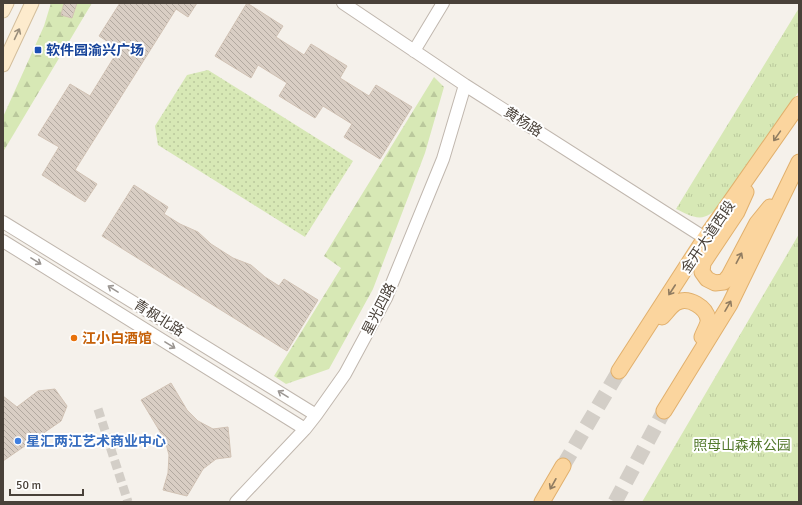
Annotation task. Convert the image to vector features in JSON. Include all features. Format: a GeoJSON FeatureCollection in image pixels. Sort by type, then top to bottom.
{"type":"FeatureCollection","features":[{"type":"Feature","properties":{"kind":"main road"},"geometry":{"type":"LineString","coordinates":[[3,11],[7,3]]}},
{"type":"Feature","properties":{"kind":"main road"},"geometry":{"type":"LineString","coordinates":[[3,65],[32,3]]}},
{"type":"Feature","properties":{"kind":"main road","name":"金开大道西段"},"geometry":{"type":"LineString","coordinates":[[619,371],[705,238],[799,104]]}},
{"type":"Feature","properties":{"kind":"main road"},"geometry":{"type":"LineString","coordinates":[[759,162],[737,212],[703,263],[702,272],[706,278],[715,283],[724,282],[729,276],[757,223],[785,189]]}},
{"type":"Feature","properties":{"kind":"main road"},"geometry":{"type":"LineString","coordinates":[[664,411],[730,304],[799,162]]}},
{"type":"Feature","properties":{"kind":"main road"},"geometry":{"type":"LineString","coordinates":[[639,340],[677,302],[684,300],[694,302],[707,313],[708,321],[690,368]]}},
{"type":"Feature","properties":{"kind":"main road"},"geometry":{"type":"LineString","coordinates":[[542,502],[563,466]]}},
{"type":"Feature","properties":{"kind":"street","name":"黄杨路"},"geometry":{"type":"LineString","coordinates":[[343,3],[414,51],[705,238]]}},
{"type":"Feature","properties":{"kind":"street"},"geometry":{"type":"LineString","coordinates":[[414,51],[443,3]]}},
{"type":"Feature","properties":{"kind":"street","name":"星光四路"},"geometry":{"type":"LineString","coordinates":[[236,502],[316,415],[345,374],[386,298],[443,159],[465,84]]}},
{"type":"Feature","properties":{"kind":"street","name":"青枫北路"},"geometry":{"type":"LineString","coordinates":[[3,222],[316,415]]}},
{"type":"Feature","properties":{"kind":"street","name":"青枫北路"},"geometry":{"type":"LineString","coordinates":[[3,241],[304,429]]}},
{"type":"Feature","properties":{"kind":"green space"},"geometry":{"type":"Polygon","coordinates":[[[51,3],[92,3],[3,152],[3,117],[44,26],[51,3]]]}},
{"type":"Feature","properties":{"kind":"green space"},"geometry":{"type":"Polygon","coordinates":[[[799,8],[799,91],[720,205],[715,210],[706,216],[697,217],[676,209],[799,8]]]}},
{"type":"Feature","properties":{"kind":"green space"},"geometry":{"type":"Polygon","coordinates":[[[208,70],[353,161],[305,237],[158,145],[155,126],[187,75],[208,70]]]}},
{"type":"Feature","properties":{"kind":"green space"},"geometry":{"type":"Polygon","coordinates":[[[434,77],[444,87],[425,153],[373,289],[329,369],[286,384],[274,376],[341,268],[324,256],[434,77]]]}},
{"type":"Feature","properties":{"kind":"green space","name":"照母山森林公园"},"geometry":{"type":"Polygon","coordinates":[[[799,234],[799,502],[642,502],[799,234]]]}},
{"type":"Feature","properties":{"kind":"building"},"geometry":{"type":"Polygon","coordinates":[[[64,3],[77,3],[72,18],[61,15],[64,3]]]}},
{"type":"Feature","properties":{"kind":"building"},"geometry":{"type":"Polygon","coordinates":[[[120,3],[197,3],[188,17],[176,9],[75,170],[97,184],[85,202],[42,175],[59,147],[38,135],[70,84],[90,96],[119,49],[99,36],[120,3]]]}},
{"type":"Feature","properties":{"kind":"building"},"geometry":{"type":"Polygon","coordinates":[[[247,3],[283,26],[276,37],[304,55],[311,44],[347,66],[340,78],[369,96],[376,85],[412,107],[380,159],[344,137],[352,124],[323,106],[315,118],[279,96],[287,83],[258,65],[251,78],[215,56],[247,3]]]}},
{"type":"Feature","properties":{"kind":"building"},"geometry":{"type":"Polygon","coordinates":[[[134,185],[168,207],[164,214],[180,224],[198,232],[211,244],[233,258],[251,265],[279,286],[284,279],[318,300],[287,351],[102,236],[134,185]]]}},
{"type":"Feature","properties":{"kind":"building"},"geometry":{"type":"Polygon","coordinates":[[[171,383],[187,410],[198,421],[213,429],[228,427],[231,457],[216,459],[203,469],[187,496],[163,490],[168,473],[169,455],[165,440],[141,400],[171,383]]]}},
{"type":"Feature","properties":{"kind":"building","name":"星汇两江艺术商业中心"},"geometry":{"type":"Polygon","coordinates":[[[55,389],[67,406],[61,421],[3,461],[3,396],[17,407],[38,391],[55,389]]]}},
{"type":"Feature","properties":{"kind":"tunnel"},"geometry":{"type":"LineString","coordinates":[[563,466],[619,371]]}},
{"type":"Feature","properties":{"kind":"tunnel"},"geometry":{"type":"LineString","coordinates":[[98,409],[128,502]]}},
{"type":"Feature","properties":{"kind":"tunnel"},"geometry":{"type":"LineString","coordinates":[[615,502],[664,411]]}},
{"type":"Feature","properties":{"kind":"place","name":"软件园渝兴广场"},"geometry":{"type":"Point","coordinates":[38,50]}},
{"type":"Feature","properties":{"kind":"place","name":"江小白酒馆"},"geometry":{"type":"Point","coordinates":[74,338]}},
{"type":"Feature","properties":{"kind":"place","name":"星汇两江艺术商业中心"},"geometry":{"type":"Point","coordinates":[18,441]}}]}
